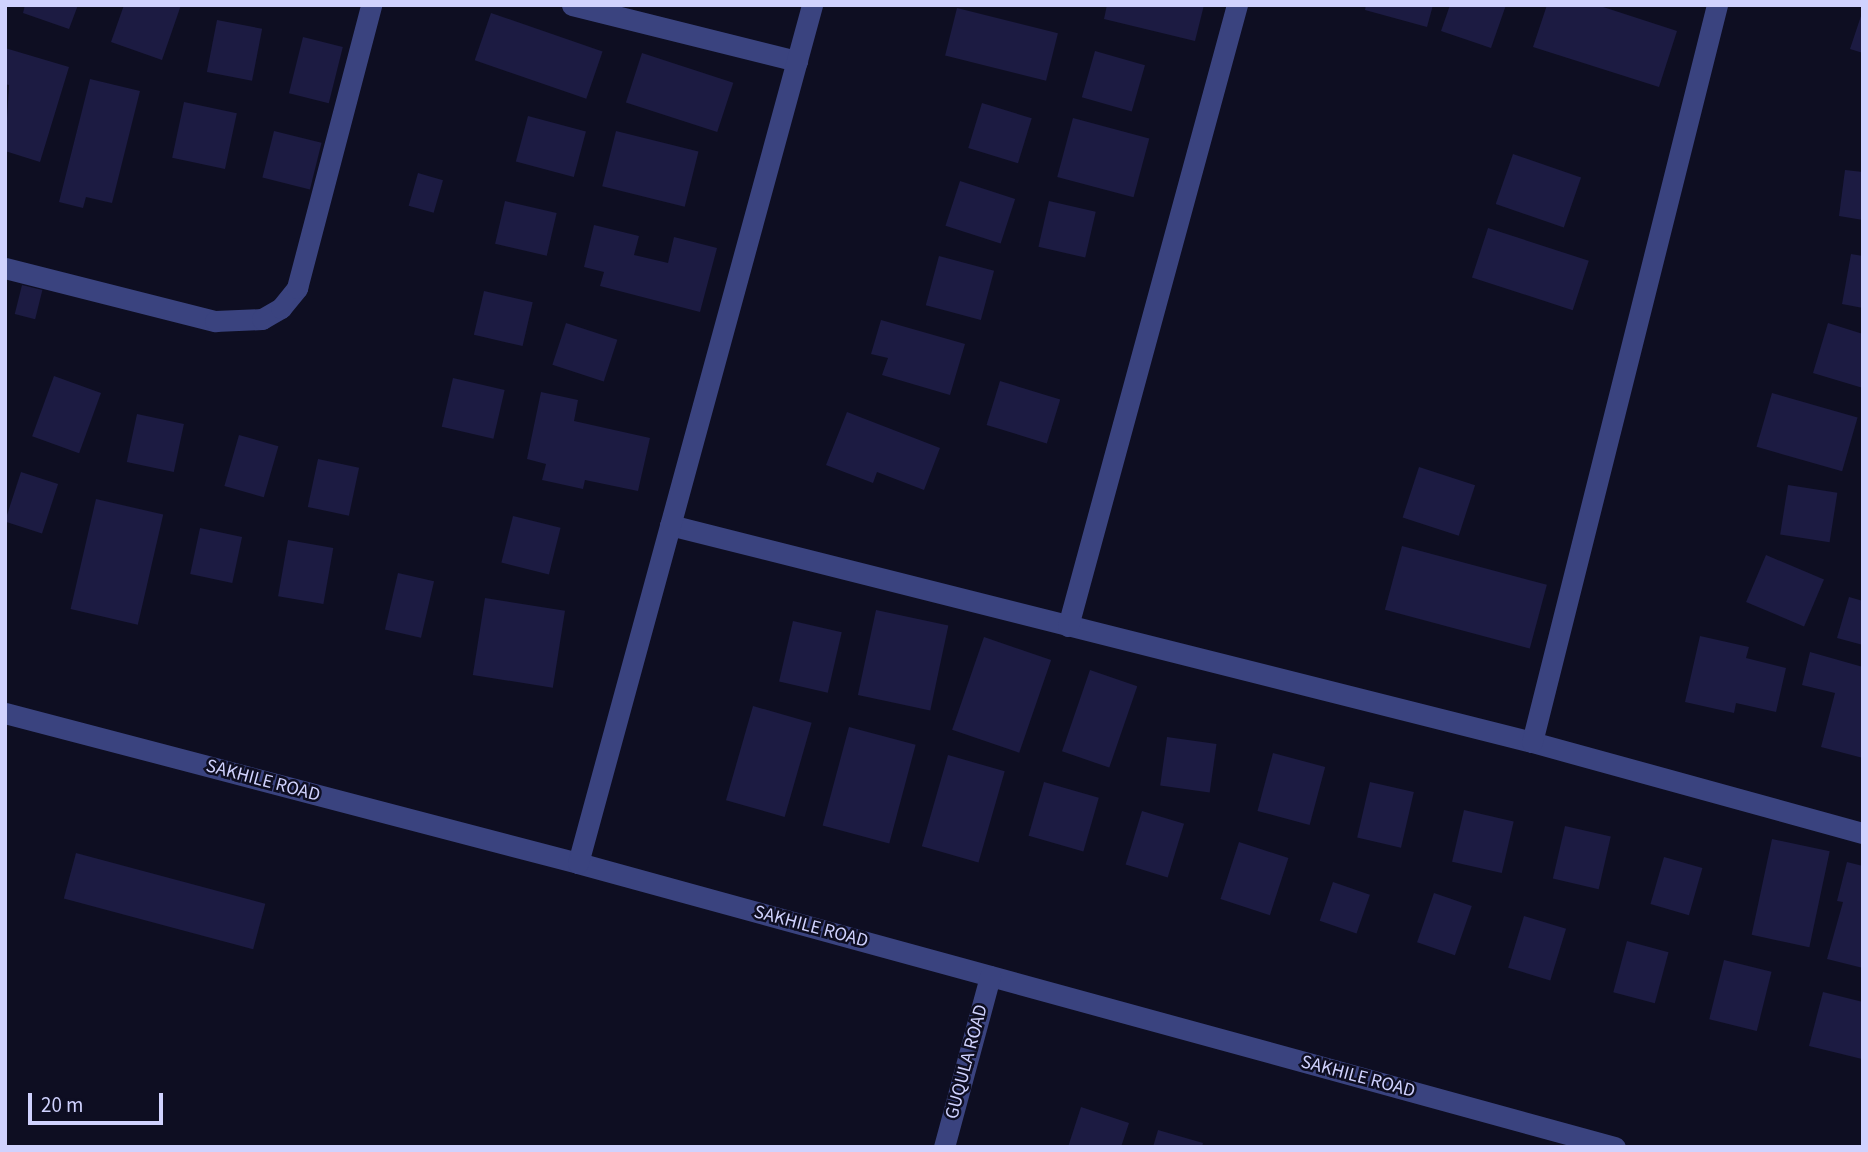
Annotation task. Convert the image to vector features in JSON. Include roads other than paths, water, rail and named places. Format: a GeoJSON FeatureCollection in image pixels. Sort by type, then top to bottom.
{"type":"FeatureCollection","features":[{"type":"Feature","properties":{"kind":"street"},"geometry":{"type":"LineString","coordinates":[[5,268],[215,321],[262,319],[281,308],[297,288],[371,5]]}},
{"type":"Feature","properties":{"kind":"street"},"geometry":{"type":"LineString","coordinates":[[572,5],[797,61]]}},
{"type":"Feature","properties":{"kind":"street"},"geometry":{"type":"LineString","coordinates":[[578,863],[812,5]]}},
{"type":"Feature","properties":{"kind":"street"},"geometry":{"type":"LineString","coordinates":[[1068,626],[1237,5]]}},
{"type":"Feature","properties":{"kind":"street"},"geometry":{"type":"LineString","coordinates":[[1532,742],[1717,5]]}},
{"type":"Feature","properties":{"kind":"street"},"geometry":{"type":"LineString","coordinates":[[670,525],[1532,742],[1863,833]]}},
{"type":"Feature","properties":{"kind":"street","name":"SAKHILE ROAD"},"geometry":{"type":"LineString","coordinates":[[5,713],[578,863],[1615,1147]]}},
{"type":"Feature","properties":{"kind":"street","name":"GUQULA ROAD"},"geometry":{"type":"LineString","coordinates":[[944,1147],[990,976]]}}]}
